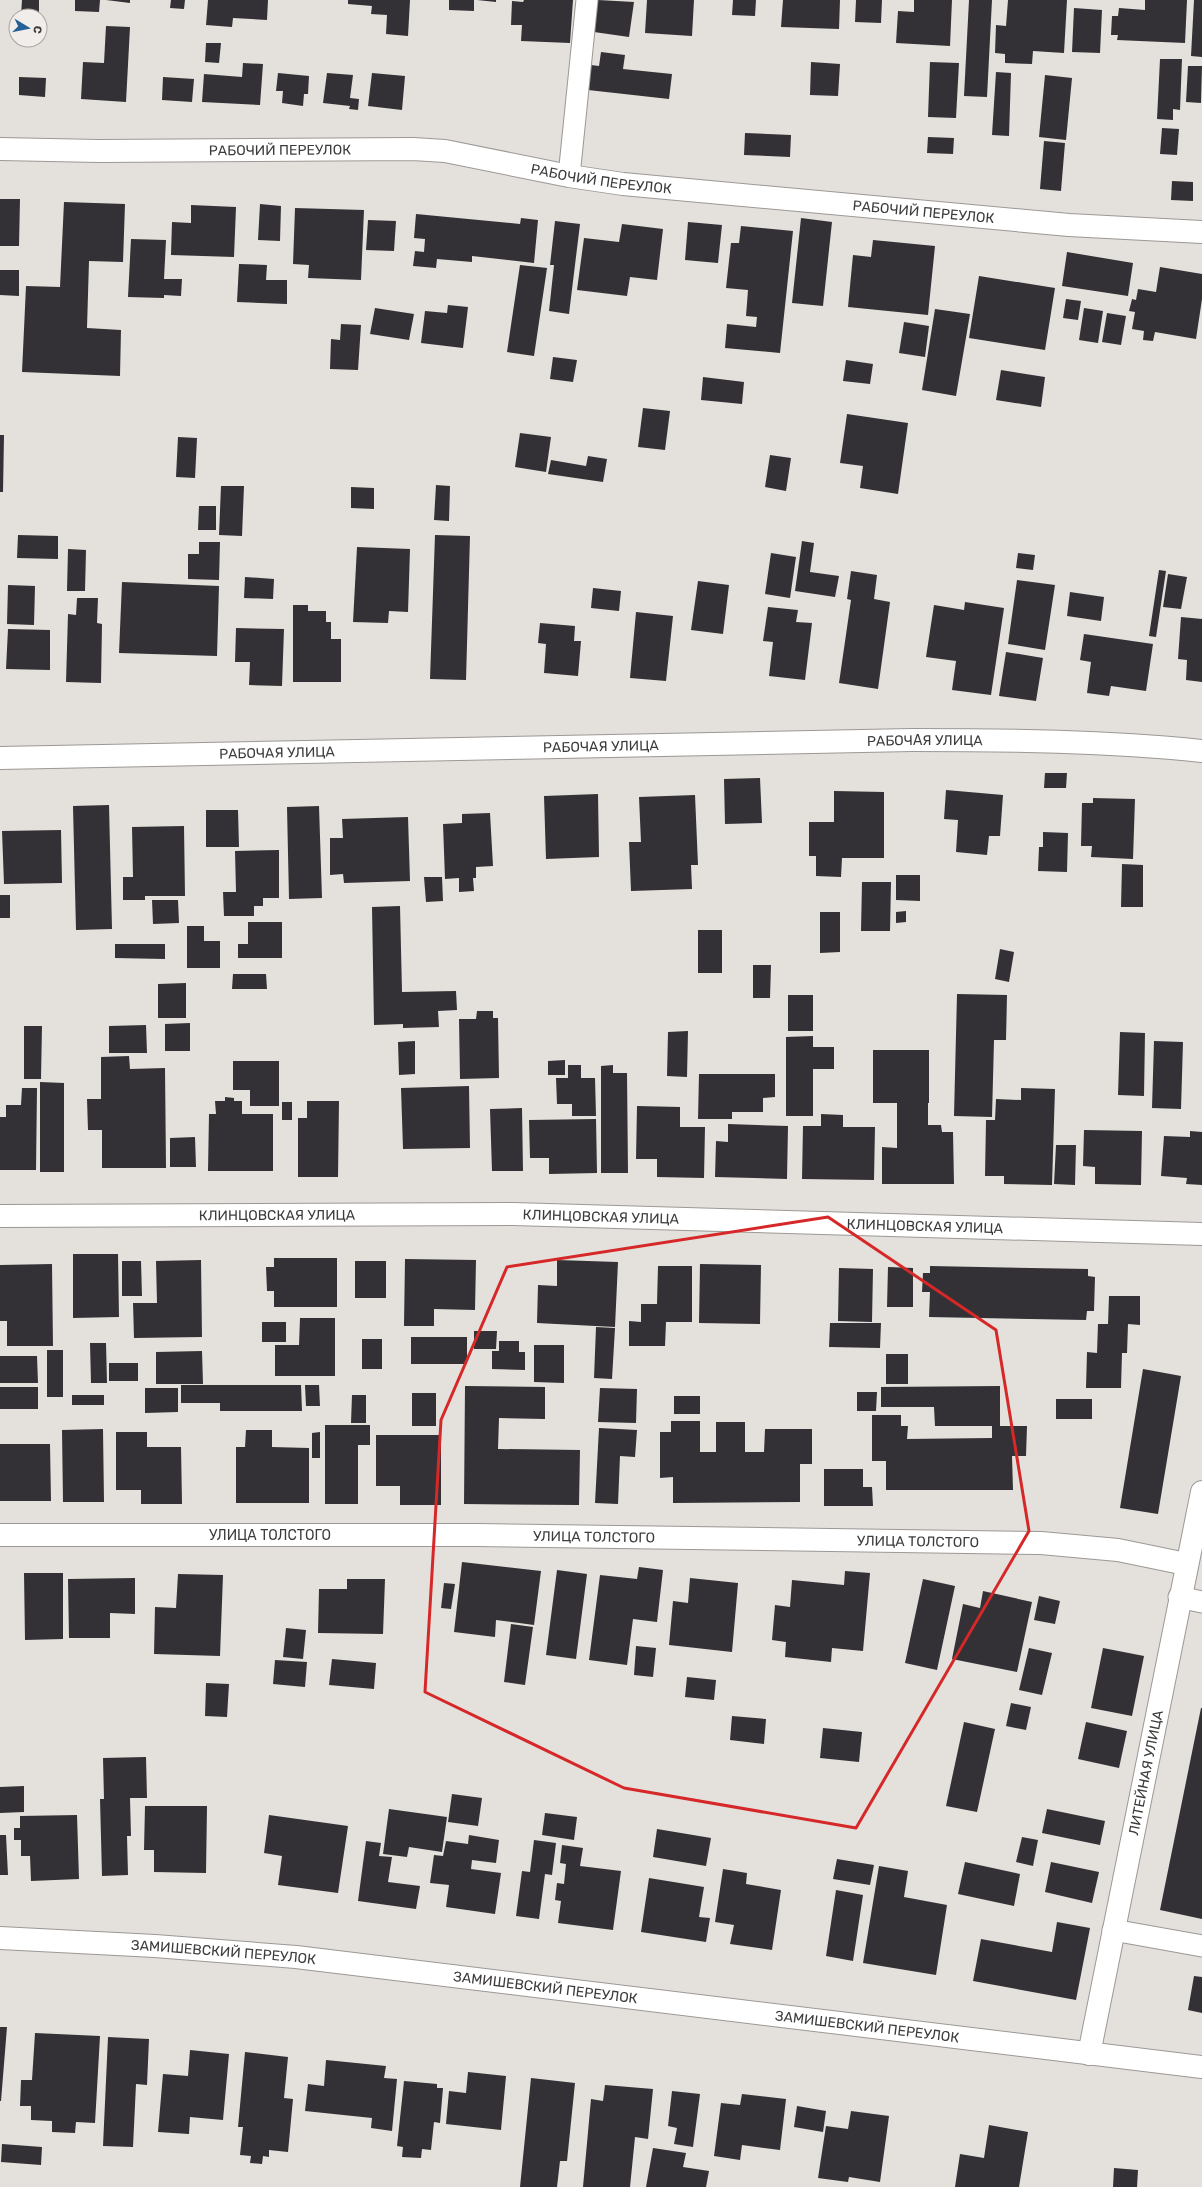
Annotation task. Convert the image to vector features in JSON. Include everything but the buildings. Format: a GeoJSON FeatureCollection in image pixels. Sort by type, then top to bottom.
{"type":"FeatureCollection","features":[{"type":"Feature","properties":{"kind":"street","name":"РАБОЧИЙ ПЕРЕУЛОК"},"geometry":{"type":"LineString","coordinates":[[0,149],[107,151],[413,149],[444,151],[569,176],[631,185],[954,215],[1202,232]]}},
{"type":"Feature","properties":{"kind":"street","name":"РАБОЧАЯ УЛИЦА"},"geometry":{"type":"LineString","coordinates":[[0,758],[912,740],[1013,740],[1099,743],[1202,751]]}},
{"type":"Feature","properties":{"kind":"street","name":"КЛИНЦОВСКАЯ УЛИЦА"},"geometry":{"type":"LineString","coordinates":[[0,1216],[513,1214],[1202,1234]]}},
{"type":"Feature","properties":{"kind":"street","name":"ЛИТЕЙНАЯ УЛИЦА"},"geometry":{"type":"LineString","coordinates":[[1089,2054],[1186,1564],[1202,1492]]}},
{"type":"Feature","properties":{"kind":"street","name":"УЛИЦА ТОЛСТОГО"},"geometry":{"type":"LineString","coordinates":[[0,1535],[478,1535],[1034,1543],[1118,1550],[1186,1564]]}},
{"type":"Feature","properties":{"kind":"street","name":"ЗАМИШЕВСКИЙ ПЕРЕУЛОК"},"geometry":{"type":"LineString","coordinates":[[0,1938],[155,1946],[296,1956],[1089,2054],[1202,2066]]}},
{"type":"Feature","properties":{"kind":"lane"},"geometry":{"type":"LineString","coordinates":[[569,176],[587,0]]}},
{"type":"Feature","properties":{"kind":"lane"},"geometry":{"type":"LineString","coordinates":[[1180,1597],[1202,1602]]}},
{"type":"Feature","properties":{"kind":"lane"},"geometry":{"type":"LineString","coordinates":[[1113,1930],[1202,1946]]}},
{"type":"Feature","properties":{"kind":"highlighted area"},"geometry":{"type":"Polygon","coordinates":[[[828,1217],[996,1330],[1029,1531],[856,1828],[624,1788],[425,1692],[441,1420],[507,1267],[828,1217]]]}}]}
